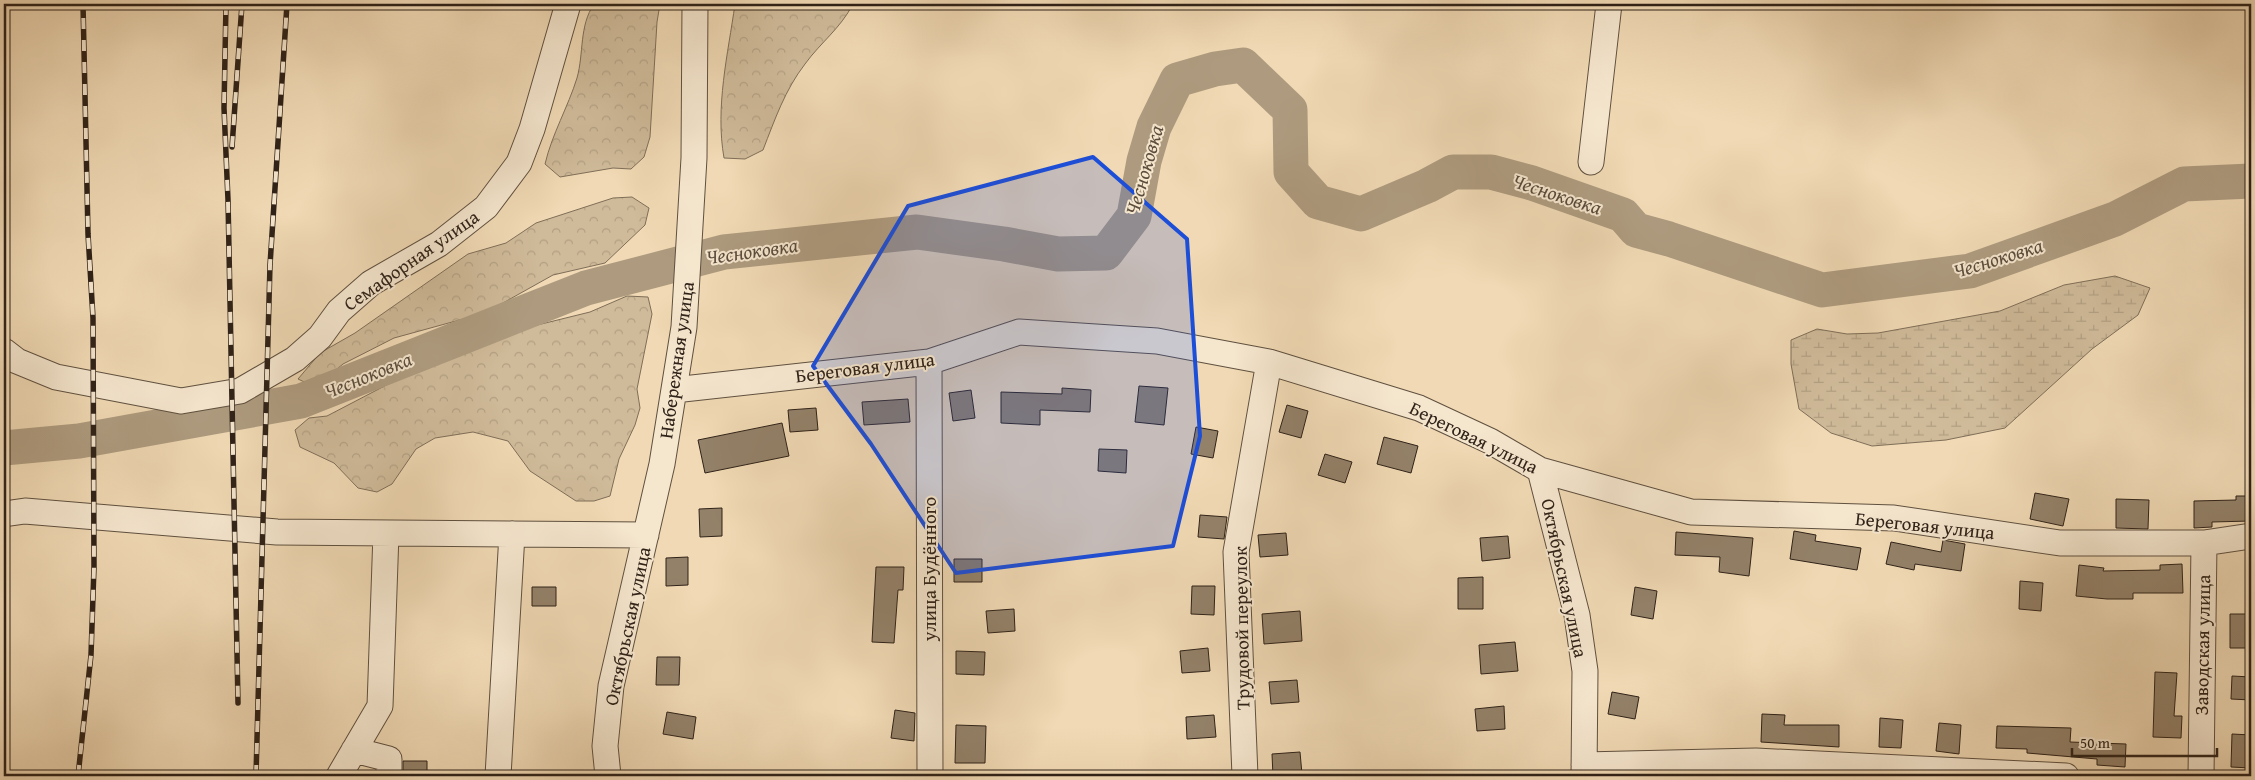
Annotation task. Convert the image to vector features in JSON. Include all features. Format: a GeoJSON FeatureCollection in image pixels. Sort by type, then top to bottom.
{"type":"FeatureCollection","features":[{"type":"Feature","properties":{"kind":"street","name":"Семафорная улица"},"geometry":{"type":"LineString","coordinates":[[4,351],[16,361],[56,377],[181,401],[240,391],[295,359],[320,337],[339,310],[371,283],[439,244],[486,207],[519,163],[532,129],[568,4]]}},
{"type":"Feature","properties":{"kind":"street","name":"Набережная улица"},"geometry":{"type":"LineString","coordinates":[[646,535],[662,464],[684,327],[694,158],[695,4]]}},
{"type":"Feature","properties":{"kind":"street"},"geometry":{"type":"LineString","coordinates":[[1590,162],[1609,4]]}},
{"type":"Feature","properties":{"kind":"street","name":"Береговая улица"},"geometry":{"type":"LineString","coordinates":[[674,390],[929,362],[1019,332],[1157,341],[1269,362],[1419,408],[1490,441],[1540,470],[1691,512],[1894,518],[2060,543],[2204,543],[2251,536]]}},
{"type":"Feature","properties":{"kind":"street","name":"улица Будённого"},"geometry":{"type":"LineString","coordinates":[[929,362],[930,776]]}},
{"type":"Feature","properties":{"kind":"street","name":"Трудовой переулок"},"geometry":{"type":"LineString","coordinates":[[1245,776],[1236,552],[1269,362]]}},
{"type":"Feature","properties":{"kind":"street","name":"Октябрьская улица"},"geometry":{"type":"LineString","coordinates":[[1540,470],[1577,615],[1585,671],[1584,771]]}},
{"type":"Feature","properties":{"kind":"street"},"geometry":{"type":"LineString","coordinates":[[4,514],[25,511],[277,532],[646,535]]}},
{"type":"Feature","properties":{"kind":"street"},"geometry":{"type":"LineString","coordinates":[[339,776],[380,706],[386,533]]}},
{"type":"Feature","properties":{"kind":"street"},"geometry":{"type":"LineString","coordinates":[[498,776],[512,534]]}},
{"type":"Feature","properties":{"kind":"street","name":"Октябрьская улица"},"geometry":{"type":"LineString","coordinates":[[608,776],[605,746],[611,686],[646,535]]}},
{"type":"Feature","properties":{"kind":"street","name":"Заводская улица"},"geometry":{"type":"LineString","coordinates":[[2201,776],[2204,543]]}},
{"type":"Feature","properties":{"kind":"street"},"geometry":{"type":"LineString","coordinates":[[354,750],[389,759],[389,776]]}},
{"type":"Feature","properties":{"kind":"street"},"geometry":{"type":"LineString","coordinates":[[1584,771],[1756,761],[2066,776]]}},
{"type":"Feature","properties":{"kind":"highlighted area"},"geometry":{"type":"Polygon","coordinates":[[[1093,157],[1187,239],[1200,436],[1173,546],[956,573],[871,444],[813,366],[908,206],[1093,157]]]}},
{"type":"Feature","properties":{"kind":"green space"},"geometry":{"type":"Polygon","coordinates":[[[594,4],[660,4],[657,22],[650,137],[644,157],[631,169],[613,168],[560,177],[545,164],[577,78],[586,21],[594,4]]]}},
{"type":"Feature","properties":{"kind":"green space"},"geometry":{"type":"Polygon","coordinates":[[[735,4],[853,4],[842,21],[798,74],[781,105],[763,150],[745,159],[724,158],[722,139],[722,100],[735,4]]]}},
{"type":"Feature","properties":{"kind":"green space"},"geometry":{"type":"Polygon","coordinates":[[[632,197],[649,208],[645,225],[605,263],[553,275],[485,313],[394,338],[343,364],[315,387],[298,379],[320,353],[355,333],[468,254],[506,243],[536,223],[613,198],[632,197]]]}},
{"type":"Feature","properties":{"kind":"green space"},"geometry":{"type":"Polygon","coordinates":[[[2115,276],[2150,288],[2138,315],[2092,349],[2005,428],[1946,440],[1872,446],[1831,433],[1799,409],[1791,364],[1791,340],[1817,329],[1847,334],[1878,333],[2000,311],[2064,285],[2115,276]]]}},
{"type":"Feature","properties":{"kind":"green space"},"geometry":{"type":"Polygon","coordinates":[[[627,296],[648,297],[652,314],[637,389],[640,408],[635,425],[619,459],[610,496],[594,501],[576,501],[530,471],[508,441],[473,432],[435,438],[416,449],[392,484],[377,492],[358,488],[334,463],[300,447],[295,430],[309,418],[327,416],[444,355],[481,346],[513,331],[590,312],[627,296]]]}},
{"type":"Feature","properties":{"kind":"building"},"geometry":{"type":"Polygon","coordinates":[[[1139,386],[1168,388],[1164,425],[1135,422],[1139,386]]]}},
{"type":"Feature","properties":{"kind":"building"},"geometry":{"type":"Polygon","coordinates":[[[1062,388],[1091,390],[1090,412],[1040,410],[1040,425],[1001,423],[1001,392],[1062,394],[1062,388]]]}},
{"type":"Feature","properties":{"kind":"building"},"geometry":{"type":"Polygon","coordinates":[[[971,390],[975,418],[953,421],[949,393],[971,390]]]}},
{"type":"Feature","properties":{"kind":"building"},"geometry":{"type":"Polygon","coordinates":[[[908,399],[910,422],[864,425],[862,402],[908,399]]]}},
{"type":"Feature","properties":{"kind":"building"},"geometry":{"type":"Polygon","coordinates":[[[1287,405],[1308,411],[1301,438],[1279,432],[1287,405]]]}},
{"type":"Feature","properties":{"kind":"building"},"geometry":{"type":"Polygon","coordinates":[[[816,408],[818,430],[790,432],[788,410],[816,408]]]}},
{"type":"Feature","properties":{"kind":"building"},"geometry":{"type":"Polygon","coordinates":[[[782,423],[789,456],[705,473],[698,440],[782,423]]]}},
{"type":"Feature","properties":{"kind":"building"},"geometry":{"type":"Polygon","coordinates":[[[1196,427],[1218,431],[1213,458],[1191,454],[1196,427]]]}},
{"type":"Feature","properties":{"kind":"building"},"geometry":{"type":"Polygon","coordinates":[[[1384,437],[1418,446],[1411,473],[1377,464],[1384,437]]]}},
{"type":"Feature","properties":{"kind":"building"},"geometry":{"type":"Polygon","coordinates":[[[1099,449],[1127,450],[1126,473],[1098,471],[1099,449]]]}},
{"type":"Feature","properties":{"kind":"building"},"geometry":{"type":"Polygon","coordinates":[[[1325,454],[1352,462],[1345,483],[1318,475],[1325,454]]]}},
{"type":"Feature","properties":{"kind":"building"},"geometry":{"type":"Polygon","coordinates":[[[2035,493],[2069,499],[2063,526],[2030,519],[2035,493]]]}},
{"type":"Feature","properties":{"kind":"building"},"geometry":{"type":"Polygon","coordinates":[[[2236,496],[2251,496],[2251,521],[2212,522],[2212,527],[2194,528],[2194,501],[2236,500],[2236,496]]]}},
{"type":"Feature","properties":{"kind":"building"},"geometry":{"type":"Polygon","coordinates":[[[2116,499],[2149,500],[2148,529],[2116,528],[2116,499]]]}},
{"type":"Feature","properties":{"kind":"building"},"geometry":{"type":"Polygon","coordinates":[[[722,508],[722,536],[700,537],[699,509],[722,508]]]}},
{"type":"Feature","properties":{"kind":"building"},"geometry":{"type":"Polygon","coordinates":[[[1200,515],[1227,517],[1224,539],[1198,537],[1200,515]]]}},
{"type":"Feature","properties":{"kind":"building"},"geometry":{"type":"Polygon","coordinates":[[[1794,531],[1816,535],[1815,541],[1861,548],[1857,570],[1790,559],[1794,531]]]}},
{"type":"Feature","properties":{"kind":"building"},"geometry":{"type":"Polygon","coordinates":[[[1676,532],[1753,538],[1749,576],[1719,572],[1720,557],[1675,555],[1676,532]]]}},
{"type":"Feature","properties":{"kind":"building"},"geometry":{"type":"Polygon","coordinates":[[[1286,533],[1288,555],[1260,557],[1258,535],[1286,533]]]}},
{"type":"Feature","properties":{"kind":"building"},"geometry":{"type":"Polygon","coordinates":[[[1508,536],[1510,558],[1482,561],[1480,538],[1508,536]]]}},
{"type":"Feature","properties":{"kind":"building"},"geometry":{"type":"Polygon","coordinates":[[[1943,540],[1965,544],[1961,571],[1915,564],[1914,570],[1886,564],[1891,542],[1941,552],[1943,540]]]}},
{"type":"Feature","properties":{"kind":"building"},"geometry":{"type":"Polygon","coordinates":[[[688,557],[688,585],[666,586],[666,558],[688,557]]]}},
{"type":"Feature","properties":{"kind":"building"},"geometry":{"type":"Polygon","coordinates":[[[954,559],[982,559],[982,582],[954,582],[954,559]]]}},
{"type":"Feature","properties":{"kind":"building"},"geometry":{"type":"Polygon","coordinates":[[[2182,564],[2183,593],[2133,593],[2133,599],[2076,596],[2079,565],[2104,568],[2103,571],[2160,570],[2160,565],[2182,564]]]}},
{"type":"Feature","properties":{"kind":"building"},"geometry":{"type":"Polygon","coordinates":[[[876,567],[904,567],[903,590],[898,590],[894,643],[872,642],[876,567]]]}},
{"type":"Feature","properties":{"kind":"building"},"geometry":{"type":"Polygon","coordinates":[[[1483,577],[1483,609],[1458,609],[1458,578],[1483,577]]]}},
{"type":"Feature","properties":{"kind":"building"},"geometry":{"type":"Polygon","coordinates":[[[2020,581],[2043,583],[2041,611],[2019,609],[2020,581]]]}},
{"type":"Feature","properties":{"kind":"building"},"geometry":{"type":"Polygon","coordinates":[[[1192,586],[1215,586],[1214,615],[1191,614],[1192,586]]]}},
{"type":"Feature","properties":{"kind":"building"},"geometry":{"type":"Polygon","coordinates":[[[532,587],[556,587],[556,606],[532,606],[532,587]]]}},
{"type":"Feature","properties":{"kind":"building"},"geometry":{"type":"Polygon","coordinates":[[[1635,587],[1657,591],[1653,619],[1631,615],[1635,587]]]}},
{"type":"Feature","properties":{"kind":"building"},"geometry":{"type":"Polygon","coordinates":[[[1014,609],[1015,631],[988,633],[986,611],[1014,609]]]}},
{"type":"Feature","properties":{"kind":"building"},"geometry":{"type":"Polygon","coordinates":[[[1300,611],[1302,641],[1264,644],[1262,614],[1300,611]]]}},
{"type":"Feature","properties":{"kind":"building"},"geometry":{"type":"Polygon","coordinates":[[[2230,614],[2251,614],[2251,648],[2230,648],[2230,614]]]}},
{"type":"Feature","properties":{"kind":"building"},"geometry":{"type":"Polygon","coordinates":[[[1515,642],[1518,671],[1481,674],[1479,645],[1515,642]]]}},
{"type":"Feature","properties":{"kind":"building"},"geometry":{"type":"Polygon","coordinates":[[[1208,648],[1210,671],[1182,673],[1180,651],[1208,648]]]}},
{"type":"Feature","properties":{"kind":"building"},"geometry":{"type":"Polygon","coordinates":[[[956,651],[985,652],[984,675],[956,674],[956,651]]]}},
{"type":"Feature","properties":{"kind":"building"},"geometry":{"type":"Polygon","coordinates":[[[657,657],[680,657],[679,685],[656,685],[657,657]]]}},
{"type":"Feature","properties":{"kind":"building"},"geometry":{"type":"Polygon","coordinates":[[[2155,672],[2177,673],[2174,716],[2182,716],[2181,738],[2153,737],[2155,672]]]}},
{"type":"Feature","properties":{"kind":"building"},"geometry":{"type":"Polygon","coordinates":[[[2232,676],[2251,677],[2251,700],[2231,699],[2232,676]]]}},
{"type":"Feature","properties":{"kind":"building"},"geometry":{"type":"Polygon","coordinates":[[[1297,680],[1299,702],[1271,704],[1269,682],[1297,680]]]}},
{"type":"Feature","properties":{"kind":"building"},"geometry":{"type":"Polygon","coordinates":[[[1612,692],[1639,697],[1635,719],[1608,714],[1612,692]]]}},
{"type":"Feature","properties":{"kind":"building"},"geometry":{"type":"Polygon","coordinates":[[[1504,706],[1505,729],[1477,731],[1475,709],[1504,706]]]}},
{"type":"Feature","properties":{"kind":"building"},"geometry":{"type":"Polygon","coordinates":[[[895,710],[915,713],[914,741],[891,738],[895,710]]]}},
{"type":"Feature","properties":{"kind":"building"},"geometry":{"type":"Polygon","coordinates":[[[667,712],[696,717],[693,739],[663,734],[667,712]]]}},
{"type":"Feature","properties":{"kind":"building"},"geometry":{"type":"Polygon","coordinates":[[[1762,714],[1785,715],[1784,725],[1839,725],[1839,747],[1761,742],[1762,714]]]}},
{"type":"Feature","properties":{"kind":"building"},"geometry":{"type":"Polygon","coordinates":[[[1214,715],[1216,737],[1187,739],[1186,717],[1214,715]]]}},
{"type":"Feature","properties":{"kind":"building"},"geometry":{"type":"Polygon","coordinates":[[[1880,718],[1903,720],[1901,748],[1879,747],[1880,718]]]}},
{"type":"Feature","properties":{"kind":"building"},"geometry":{"type":"Polygon","coordinates":[[[1939,723],[1961,725],[1959,754],[1936,751],[1939,723]]]}},
{"type":"Feature","properties":{"kind":"building"},"geometry":{"type":"Polygon","coordinates":[[[956,725],[986,726],[985,763],[955,763],[956,725]]]}},
{"type":"Feature","properties":{"kind":"building"},"geometry":{"type":"Polygon","coordinates":[[[1997,726],[2071,728],[2070,742],[2126,744],[2125,767],[2097,765],[2097,759],[2027,753],[2027,749],[1996,748],[1997,726]]]}},
{"type":"Feature","properties":{"kind":"building"},"geometry":{"type":"Polygon","coordinates":[[[2232,734],[2251,735],[2251,768],[2231,767],[2232,734]]]}},
{"type":"Feature","properties":{"kind":"building"},"geometry":{"type":"Polygon","coordinates":[[[1300,752],[1302,774],[1273,776],[1272,754],[1300,752]]]}},
{"type":"Feature","properties":{"kind":"building"},"geometry":{"type":"Polygon","coordinates":[[[403,761],[427,761],[427,776],[403,776],[403,761]]]}},
{"type":"Feature","properties":{"kind":"waterway","name":"Чесноковка"},"geometry":{"type":"LineString","coordinates":[[4,448],[79,441],[301,401],[586,288],[724,252],[917,232],[1004,244],[1058,254],[1106,253],[1134,216],[1144,161],[1154,127],[1177,80],[1215,69],[1243,65],[1290,110],[1291,172],[1318,202],[1361,214],[1427,186],[1453,172],[1491,172],[1532,183],[1623,215],[1636,230],[1669,239],[1822,290],[1970,271],[2115,219],[2184,184],[2251,181]]}},
{"type":"Feature","properties":{"kind":"railway"},"geometry":{"type":"LineString","coordinates":[[78,776],[91,655],[94,567],[93,318],[88,234],[83,4]]}},
{"type":"Feature","properties":{"kind":"railway"},"geometry":{"type":"LineString","coordinates":[[226,4],[224,108],[228,200],[238,703]]}},
{"type":"Feature","properties":{"kind":"railway"},"geometry":{"type":"LineString","coordinates":[[232,147],[242,4]]}},
{"type":"Feature","properties":{"kind":"railway"},"geometry":{"type":"LineString","coordinates":[[256,776],[270,265],[287,4]]}}]}
